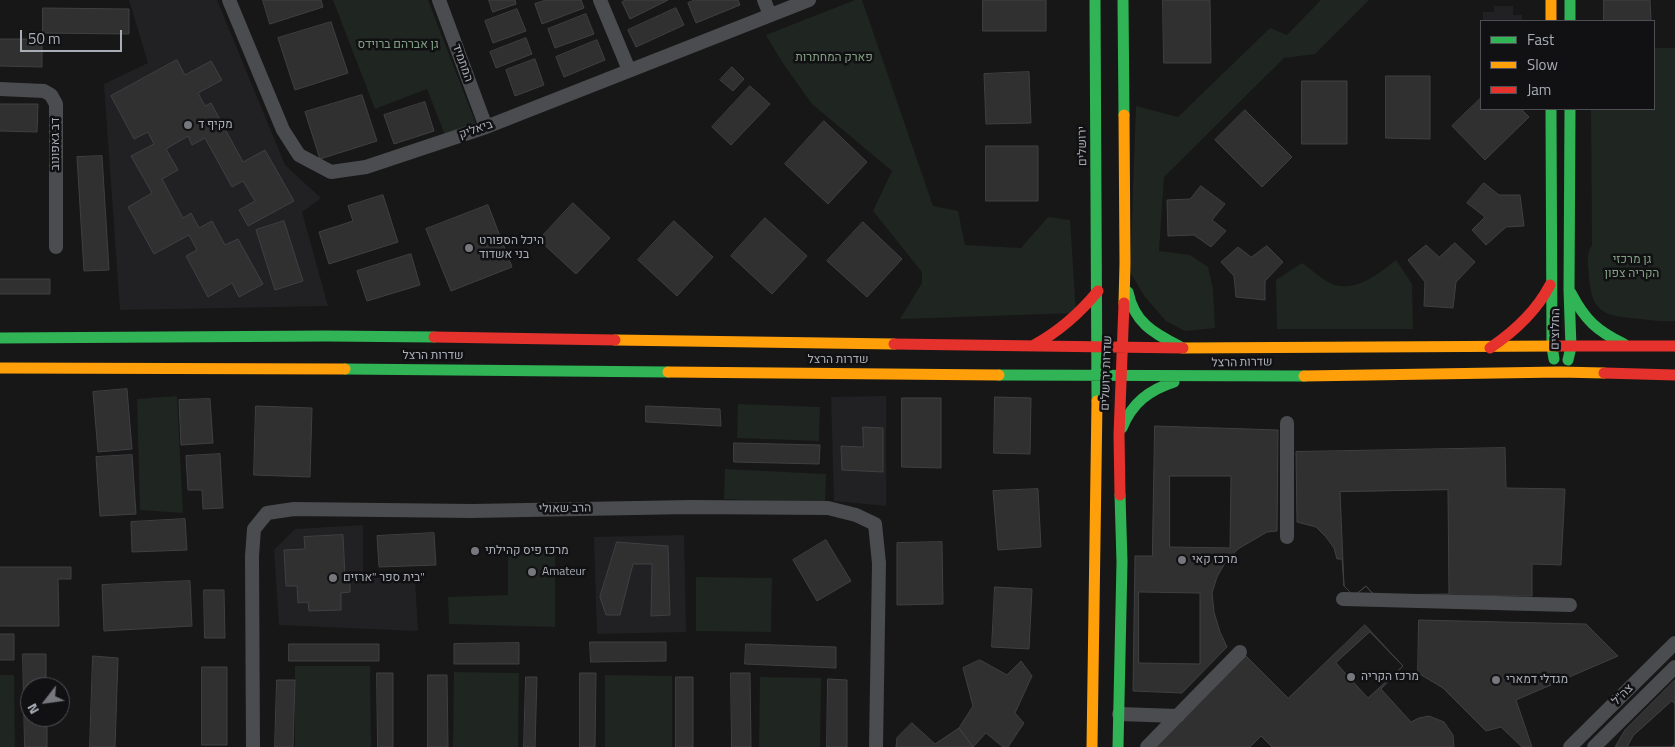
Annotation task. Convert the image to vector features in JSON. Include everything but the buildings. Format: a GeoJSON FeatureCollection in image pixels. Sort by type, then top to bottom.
{"type":"FeatureCollection","features":[{"type":"Feature","properties":{"kind":"main road","name":"ירושלים"},"geometry":{"type":"LineString","coordinates":[[1095,0],[1098,291]]}},
{"type":"Feature","properties":{"kind":"main road","name":"שדרות ירושלים"},"geometry":{"type":"LineString","coordinates":[[1118,747],[1122,562],[1119,435],[1125,263],[1124,0]]}},
{"type":"Feature","properties":{"kind":"main road"},"geometry":{"type":"LineString","coordinates":[[1570,20],[1571,1]]}},
{"type":"Feature","properties":{"kind":"main road"},"geometry":{"type":"LineString","coordinates":[[1549,3],[1551,20]]}},
{"type":"Feature","properties":{"kind":"main road","name":"החלוצים"},"geometry":{"type":"LineString","coordinates":[[1551,110],[1552,347],[1554,359],[1560,372]]}},
{"type":"Feature","properties":{"kind":"main road","name":"החלוצים"},"geometry":{"type":"LineString","coordinates":[[1560,372],[1568,360],[1571,347],[1570,110]]}},
{"type":"Feature","properties":{"kind":"main road"},"geometry":{"type":"LineString","coordinates":[[1125,263],[1128,298],[1135,314],[1143,325],[1156,335],[1183,348]]}},
{"type":"Feature","properties":{"kind":"main road"},"geometry":{"type":"LineString","coordinates":[[1490,348],[1508,336],[1532,315],[1544,298],[1551,283]]}},
{"type":"Feature","properties":{"kind":"main road"},"geometry":{"type":"LineString","coordinates":[[1570,290],[1582,314],[1592,326],[1603,334],[1628,346]]}},
{"type":"Feature","properties":{"kind":"main road"},"geometry":{"type":"LineString","coordinates":[[1031,346],[1052,336],[1069,324],[1098,291]]}},
{"type":"Feature","properties":{"kind":"main road","name":"שדרות ירושלים"},"geometry":{"type":"LineString","coordinates":[[1092,747],[1098,291]]}},
{"type":"Feature","properties":{"kind":"main road","name":"שדרות הרצל"},"geometry":{"type":"LineString","coordinates":[[0,338],[328,336],[1183,348],[1675,346]]}},
{"type":"Feature","properties":{"kind":"main road","name":"שדרות הרצל"},"geometry":{"type":"LineString","coordinates":[[0,368],[494,370],[1189,378],[1560,372],[1675,374]]}},
{"type":"Feature","properties":{"kind":"main road"},"geometry":{"type":"LineString","coordinates":[[1119,435],[1126,418],[1140,397],[1160,386],[1189,378]]}},
{"type":"Feature","properties":{"kind":"street","name":"ביאליק"},"geometry":{"type":"LineString","coordinates":[[230,0],[283,130],[299,155],[331,172],[366,167],[486,126],[809,0]]}},
{"type":"Feature","properties":{"kind":"street","name":"המתמיד"},"geometry":{"type":"LineString","coordinates":[[439,0],[486,126]]}},
{"type":"Feature","properties":{"kind":"street"},"geometry":{"type":"LineString","coordinates":[[600,0],[629,70]]}},
{"type":"Feature","properties":{"kind":"street"},"geometry":{"type":"LineString","coordinates":[[764,0],[770,15]]}},
{"type":"Feature","properties":{"kind":"street","name":"דב גאפונוב"},"geometry":{"type":"LineString","coordinates":[[0,89],[44,91],[51,95],[56,104],[56,247]]}},
{"type":"Feature","properties":{"kind":"street"},"geometry":{"type":"LineString","coordinates":[[1287,423],[1287,537]]}},
{"type":"Feature","properties":{"kind":"street","name":"הרב שאולי"},"geometry":{"type":"LineString","coordinates":[[253,747],[252,556],[254,529],[267,512],[294,509],[472,511],[690,507],[828,508],[856,515],[875,524],[880,563],[876,747]]}},
{"type":"Feature","properties":{"kind":"street"},"geometry":{"type":"LineString","coordinates":[[1343,599],[1570,606]]}},
{"type":"Feature","properties":{"kind":"street","name":"צה\"ל"},"geometry":{"type":"LineString","coordinates":[[1570,747],[1675,643]]}},
{"type":"Feature","properties":{"kind":"street"},"geometry":{"type":"LineString","coordinates":[[1147,747],[1240,652]]}},
{"type":"Feature","properties":{"kind":"street","name":"צה\"ל"},"geometry":{"type":"LineString","coordinates":[[1594,747],[1675,666]]}},
{"type":"Feature","properties":{"kind":"street"},"geometry":{"type":"LineString","coordinates":[[1119,714],[1178,716]]}},
{"type":"Feature","properties":{"kind":"shaded area","name":"מקיף ד"},"geometry":{"type":"Polygon","coordinates":[[[129,0],[217,0],[285,165],[321,198],[302,212],[328,306],[120,310],[104,84],[148,63],[129,0]]]}},
{"type":"Feature","properties":{"kind":"shaded area"},"geometry":{"type":"Polygon","coordinates":[[[1494,6],[1513,6],[1513,15],[1522,15],[1522,20],[1483,20],[1483,12],[1494,12],[1494,6]]]}},
{"type":"Feature","properties":{"kind":"shaded area"},"geometry":{"type":"Polygon","coordinates":[[[886,396],[886,506],[834,501],[831,397],[886,396]]]}},
{"type":"Feature","properties":{"kind":"shaded area","name":"בית ספר \"ארזים\""},"geometry":{"type":"Polygon","coordinates":[[[363,525],[363,577],[415,579],[418,631],[279,625],[274,550],[295,529],[363,525]]]}},
{"type":"Feature","properties":{"kind":"shaded area"},"geometry":{"type":"Polygon","coordinates":[[[684,535],[686,632],[597,634],[594,537],[684,535]]]}},
{"type":"Feature","properties":{"kind":"green space","name":"גן אברהם ברוידס"},"geometry":{"type":"Polygon","coordinates":[[[333,0],[428,0],[476,124],[445,135],[427,89],[375,109],[333,0]]]}},
{"type":"Feature","properties":{"kind":"green space","name":"פארק המחתרות"},"geometry":{"type":"Polygon","coordinates":[[[855,0],[862,0],[933,206],[958,211],[965,245],[1021,248],[1048,217],[1070,220],[1076,313],[900,319],[922,283],[922,272],[873,211],[892,171],[812,104],[782,62],[766,35],[855,0]]]}},
{"type":"Feature","properties":{"kind":"green space"},"geometry":{"type":"Polygon","coordinates":[[[1321,0],[1369,0],[1315,54],[1284,58],[1164,177],[1159,251],[1190,255],[1208,267],[1213,289],[1215,328],[1185,331],[1166,321],[1145,297],[1130,272],[1136,106],[1178,117],[1270,28],[1287,35],[1321,0]]]}},
{"type":"Feature","properties":{"kind":"green space","name":"גן מרכזי הקריה צפון"},"geometry":{"type":"Polygon","coordinates":[[[1655,48],[1675,48],[1675,321],[1628,318],[1609,314],[1602,310],[1593,298],[1590,288],[1588,256],[1592,245],[1591,110],[1655,110],[1655,48]]]}},
{"type":"Feature","properties":{"kind":"green space"},"geometry":{"type":"Polygon","coordinates":[[[1396,260],[1412,284],[1413,329],[1277,329],[1276,280],[1302,263],[1327,282],[1344,286],[1368,280],[1396,260]]]}},
{"type":"Feature","properties":{"kind":"green space"},"geometry":{"type":"Polygon","coordinates":[[[177,396],[183,513],[140,510],[137,399],[177,396]]]}},
{"type":"Feature","properties":{"kind":"green space"},"geometry":{"type":"Polygon","coordinates":[[[738,404],[820,407],[819,441],[737,438],[738,404]]]}},
{"type":"Feature","properties":{"kind":"green space"},"geometry":{"type":"Polygon","coordinates":[[[725,469],[826,474],[825,504],[724,499],[725,469]]]}},
{"type":"Feature","properties":{"kind":"green space","name":"Amateur"},"geometry":{"type":"Polygon","coordinates":[[[508,545],[555,548],[555,627],[449,624],[448,597],[508,595],[508,545]]]}},
{"type":"Feature","properties":{"kind":"green space"},"geometry":{"type":"Polygon","coordinates":[[[696,577],[772,578],[771,632],[696,631],[696,577]]]}},
{"type":"Feature","properties":{"kind":"green space"},"geometry":{"type":"Polygon","coordinates":[[[295,666],[370,666],[371,747],[295,747],[295,666]]]}},
{"type":"Feature","properties":{"kind":"green space"},"geometry":{"type":"Polygon","coordinates":[[[454,672],[519,673],[518,747],[453,747],[454,672]]]}},
{"type":"Feature","properties":{"kind":"green space"},"geometry":{"type":"Polygon","coordinates":[[[0,675],[14,675],[15,747],[0,747],[0,675]]]}},
{"type":"Feature","properties":{"kind":"green space"},"geometry":{"type":"Polygon","coordinates":[[[605,675],[672,676],[672,747],[605,747],[605,675]]]}},
{"type":"Feature","properties":{"kind":"green space"},"geometry":{"type":"Polygon","coordinates":[[[760,677],[821,678],[820,747],[759,747],[760,677]]]}},
{"type":"Feature","properties":{"kind":"traffic: fast"},"geometry":{"type":"LineString","coordinates":[[1095,0],[1097,401]]}},
{"type":"Feature","properties":{"kind":"traffic: fast"},"geometry":{"type":"LineString","coordinates":[[1123,0],[1124,115]]}},
{"type":"Feature","properties":{"kind":"traffic: fast"},"geometry":{"type":"LineString","coordinates":[[1570,0],[1570,20]]}},
{"type":"Feature","properties":{"kind":"traffic: fast"},"geometry":{"type":"LineString","coordinates":[[1551,110],[1552,347],[1554,359]]}},
{"type":"Feature","properties":{"kind":"traffic: fast"},"geometry":{"type":"LineString","coordinates":[[1568,360],[1571,347],[1569,290],[1570,110]]}},
{"type":"Feature","properties":{"kind":"traffic: fast"},"geometry":{"type":"LineString","coordinates":[[1128,292],[1140,319],[1153,331],[1179,346]]}},
{"type":"Feature","properties":{"kind":"traffic: fast"},"geometry":{"type":"LineString","coordinates":[[1571,293],[1581,311],[1593,324],[1624,344]]}},
{"type":"Feature","properties":{"kind":"traffic: fast"},"geometry":{"type":"LineString","coordinates":[[0,338],[434,337]]}},
{"type":"Feature","properties":{"kind":"traffic: fast"},"geometry":{"type":"LineString","coordinates":[[345,369],[668,372]]}},
{"type":"Feature","properties":{"kind":"traffic: fast"},"geometry":{"type":"LineString","coordinates":[[999,375],[1304,376]]}},
{"type":"Feature","properties":{"kind":"traffic: fast"},"geometry":{"type":"LineString","coordinates":[[1122,428],[1131,411],[1142,399],[1149,393],[1174,382]]}},
{"type":"Feature","properties":{"kind":"traffic: fast"},"geometry":{"type":"LineString","coordinates":[[1118,747],[1122,562],[1120,495]]}},
{"type":"Feature","properties":{"kind":"traffic: slow"},"geometry":{"type":"LineString","coordinates":[[1551,0],[1551,20]]}},
{"type":"Feature","properties":{"kind":"traffic: slow"},"geometry":{"type":"LineString","coordinates":[[1124,115],[1124,303]]}},
{"type":"Feature","properties":{"kind":"traffic: slow"},"geometry":{"type":"LineString","coordinates":[[615,340],[894,344]]}},
{"type":"Feature","properties":{"kind":"traffic: slow"},"geometry":{"type":"LineString","coordinates":[[1183,348],[1558,346]]}},
{"type":"Feature","properties":{"kind":"traffic: slow"},"geometry":{"type":"LineString","coordinates":[[0,368],[345,369]]}},
{"type":"Feature","properties":{"kind":"traffic: slow"},"geometry":{"type":"LineString","coordinates":[[668,372],[999,375]]}},
{"type":"Feature","properties":{"kind":"traffic: slow"},"geometry":{"type":"LineString","coordinates":[[1304,376],[1604,373]]}},
{"type":"Feature","properties":{"kind":"traffic: slow"},"geometry":{"type":"LineString","coordinates":[[1092,747],[1097,401]]}},
{"type":"Feature","properties":{"kind":"traffic: jam"},"geometry":{"type":"LineString","coordinates":[[1490,348],[1524,320],[1538,304],[1550,285]]}},
{"type":"Feature","properties":{"kind":"traffic: jam"},"geometry":{"type":"LineString","coordinates":[[1034,345],[1069,321],[1098,291]]}},
{"type":"Feature","properties":{"kind":"traffic: jam"},"geometry":{"type":"LineString","coordinates":[[1120,495],[1119,435],[1124,303]]}},
{"type":"Feature","properties":{"kind":"traffic: jam"},"geometry":{"type":"LineString","coordinates":[[434,337],[615,340]]}},
{"type":"Feature","properties":{"kind":"traffic: jam"},"geometry":{"type":"LineString","coordinates":[[894,344],[1183,348]]}},
{"type":"Feature","properties":{"kind":"traffic: jam"},"geometry":{"type":"LineString","coordinates":[[1558,346],[1675,346]]}},
{"type":"Feature","properties":{"kind":"traffic: jam"},"geometry":{"type":"LineString","coordinates":[[1604,373],[1675,375]]}},
{"type":"Feature","properties":{"kind":"place","name":"מקיף ד"},"geometry":{"type":"Point","coordinates":[188,125]}},
{"type":"Feature","properties":{"kind":"place","name":"היכל הספורט בני אשדוד"},"geometry":{"type":"Point","coordinates":[469,248]}},
{"type":"Feature","properties":{"kind":"place","name":"מרכז פיס קהילתי"},"geometry":{"type":"Point","coordinates":[475,551]}},
{"type":"Feature","properties":{"kind":"place","name":"מרכז קאי"},"geometry":{"type":"Point","coordinates":[1182,560]}},
{"type":"Feature","properties":{"kind":"place","name":"Amateur"},"geometry":{"type":"Point","coordinates":[532,572]}},
{"type":"Feature","properties":{"kind":"place","name":"בית ספר \"ארזים\""},"geometry":{"type":"Point","coordinates":[333,578]}},
{"type":"Feature","properties":{"kind":"place","name":"מרכז הקריה"},"geometry":{"type":"Point","coordinates":[1351,677]}},
{"type":"Feature","properties":{"kind":"place","name":"מגדלי דמארי"},"geometry":{"type":"Point","coordinates":[1496,680]}}]}
